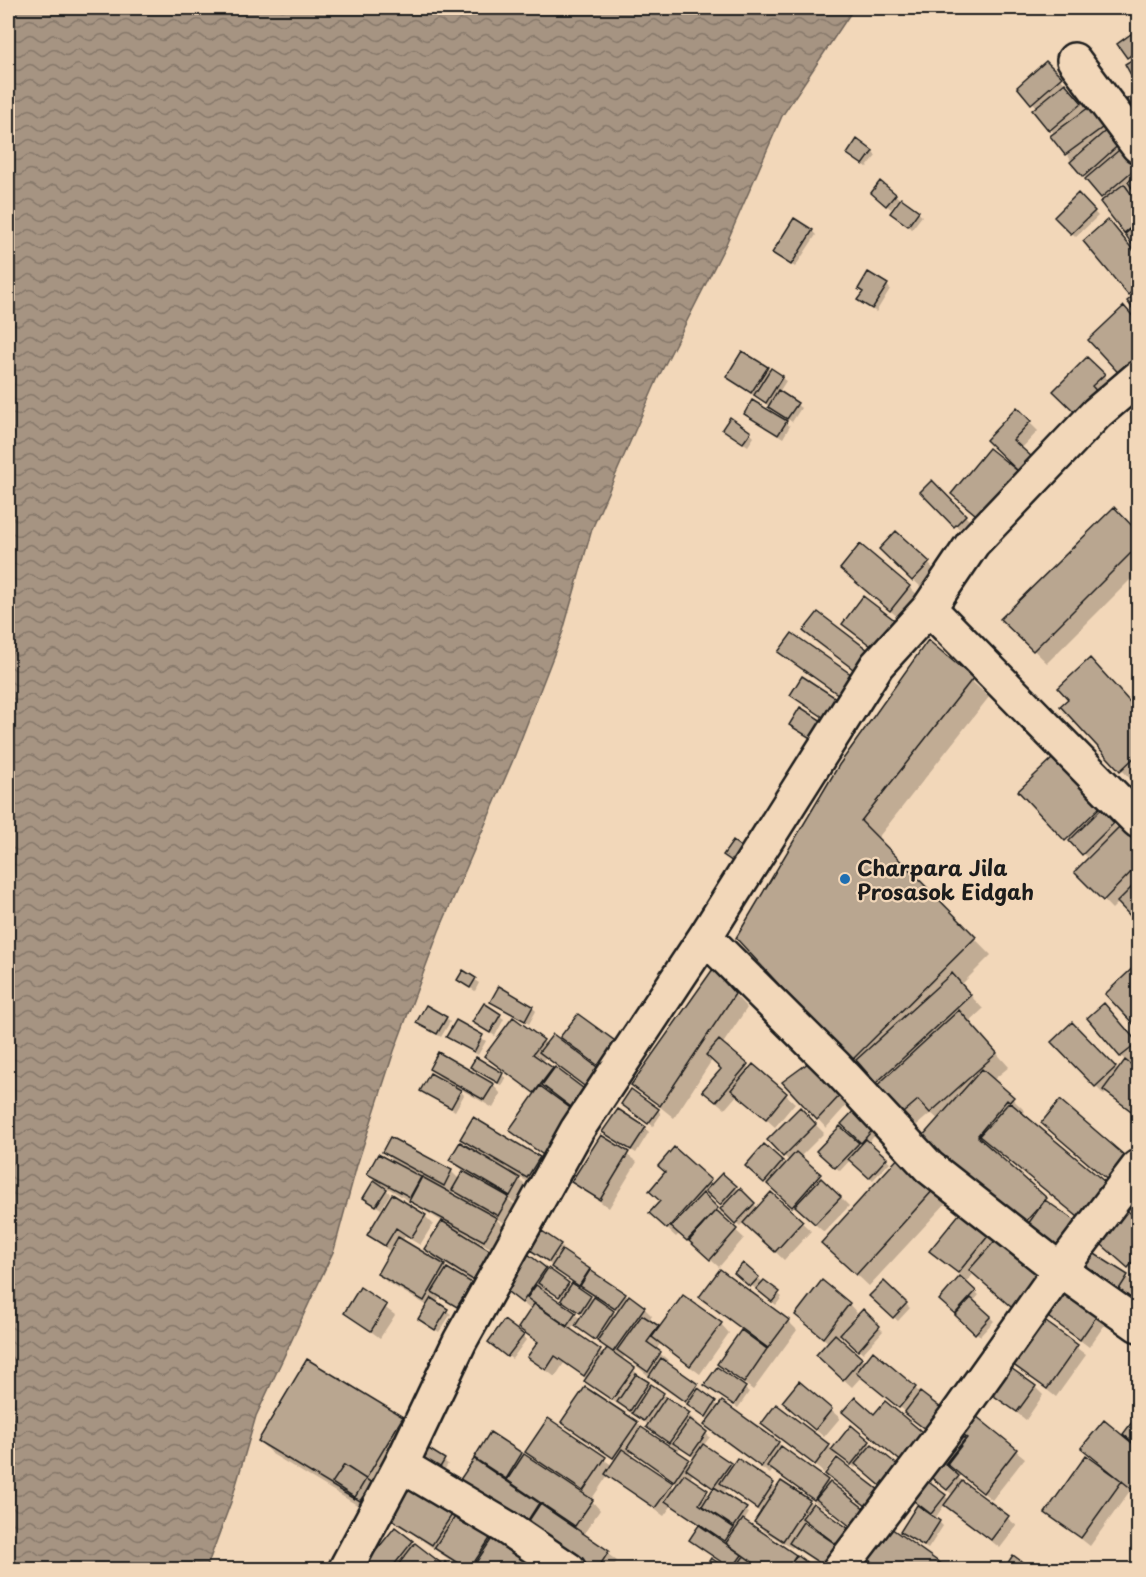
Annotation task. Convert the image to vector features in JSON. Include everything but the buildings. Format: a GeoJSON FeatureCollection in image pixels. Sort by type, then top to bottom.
{"type":"FeatureCollection","features":[{"type":"Feature","properties":{"kind":"street"},"geometry":{"type":"LineString","coordinates":[[1074,60],[1138,146]]}},
{"type":"Feature","properties":{"kind":"street"},"geometry":{"type":"LineString","coordinates":[[345,1569],[401,1465],[460,1341],[577,1130],[705,937],[877,665],[929,608],[973,543],[1096,413],[1138,378]]}},
{"type":"Feature","properties":{"kind":"street"},"geometry":{"type":"LineString","coordinates":[[929,608],[1138,820]]}},
{"type":"Feature","properties":{"kind":"street"},"geometry":{"type":"LineString","coordinates":[[705,937],[835,1066],[929,1167],[1060,1270],[1138,1325]]}},
{"type":"Feature","properties":{"kind":"street"},"geometry":{"type":"LineString","coordinates":[[839,1569],[954,1419],[1060,1270],[1138,1167]]}},
{"type":"Feature","properties":{"kind":"street"},"geometry":{"type":"LineString","coordinates":[[401,1465],[504,1526],[569,1569]]}},
{"type":"Feature","properties":{"kind":"water"},"geometry":{"type":"Polygon","coordinates":[[[8,8],[854,8],[782,116],[726,244],[657,380],[592,529],[563,631],[513,760],[439,931],[394,1051],[357,1165],[334,1250],[256,1416],[231,1502],[206,1569],[8,1569],[8,8]]]}},
{"type":"Feature","properties":{"kind":"place","name":"Charpara Jila Prosasok Eidgah"},"geometry":{"type":"Point","coordinates":[845,879]}}]}
